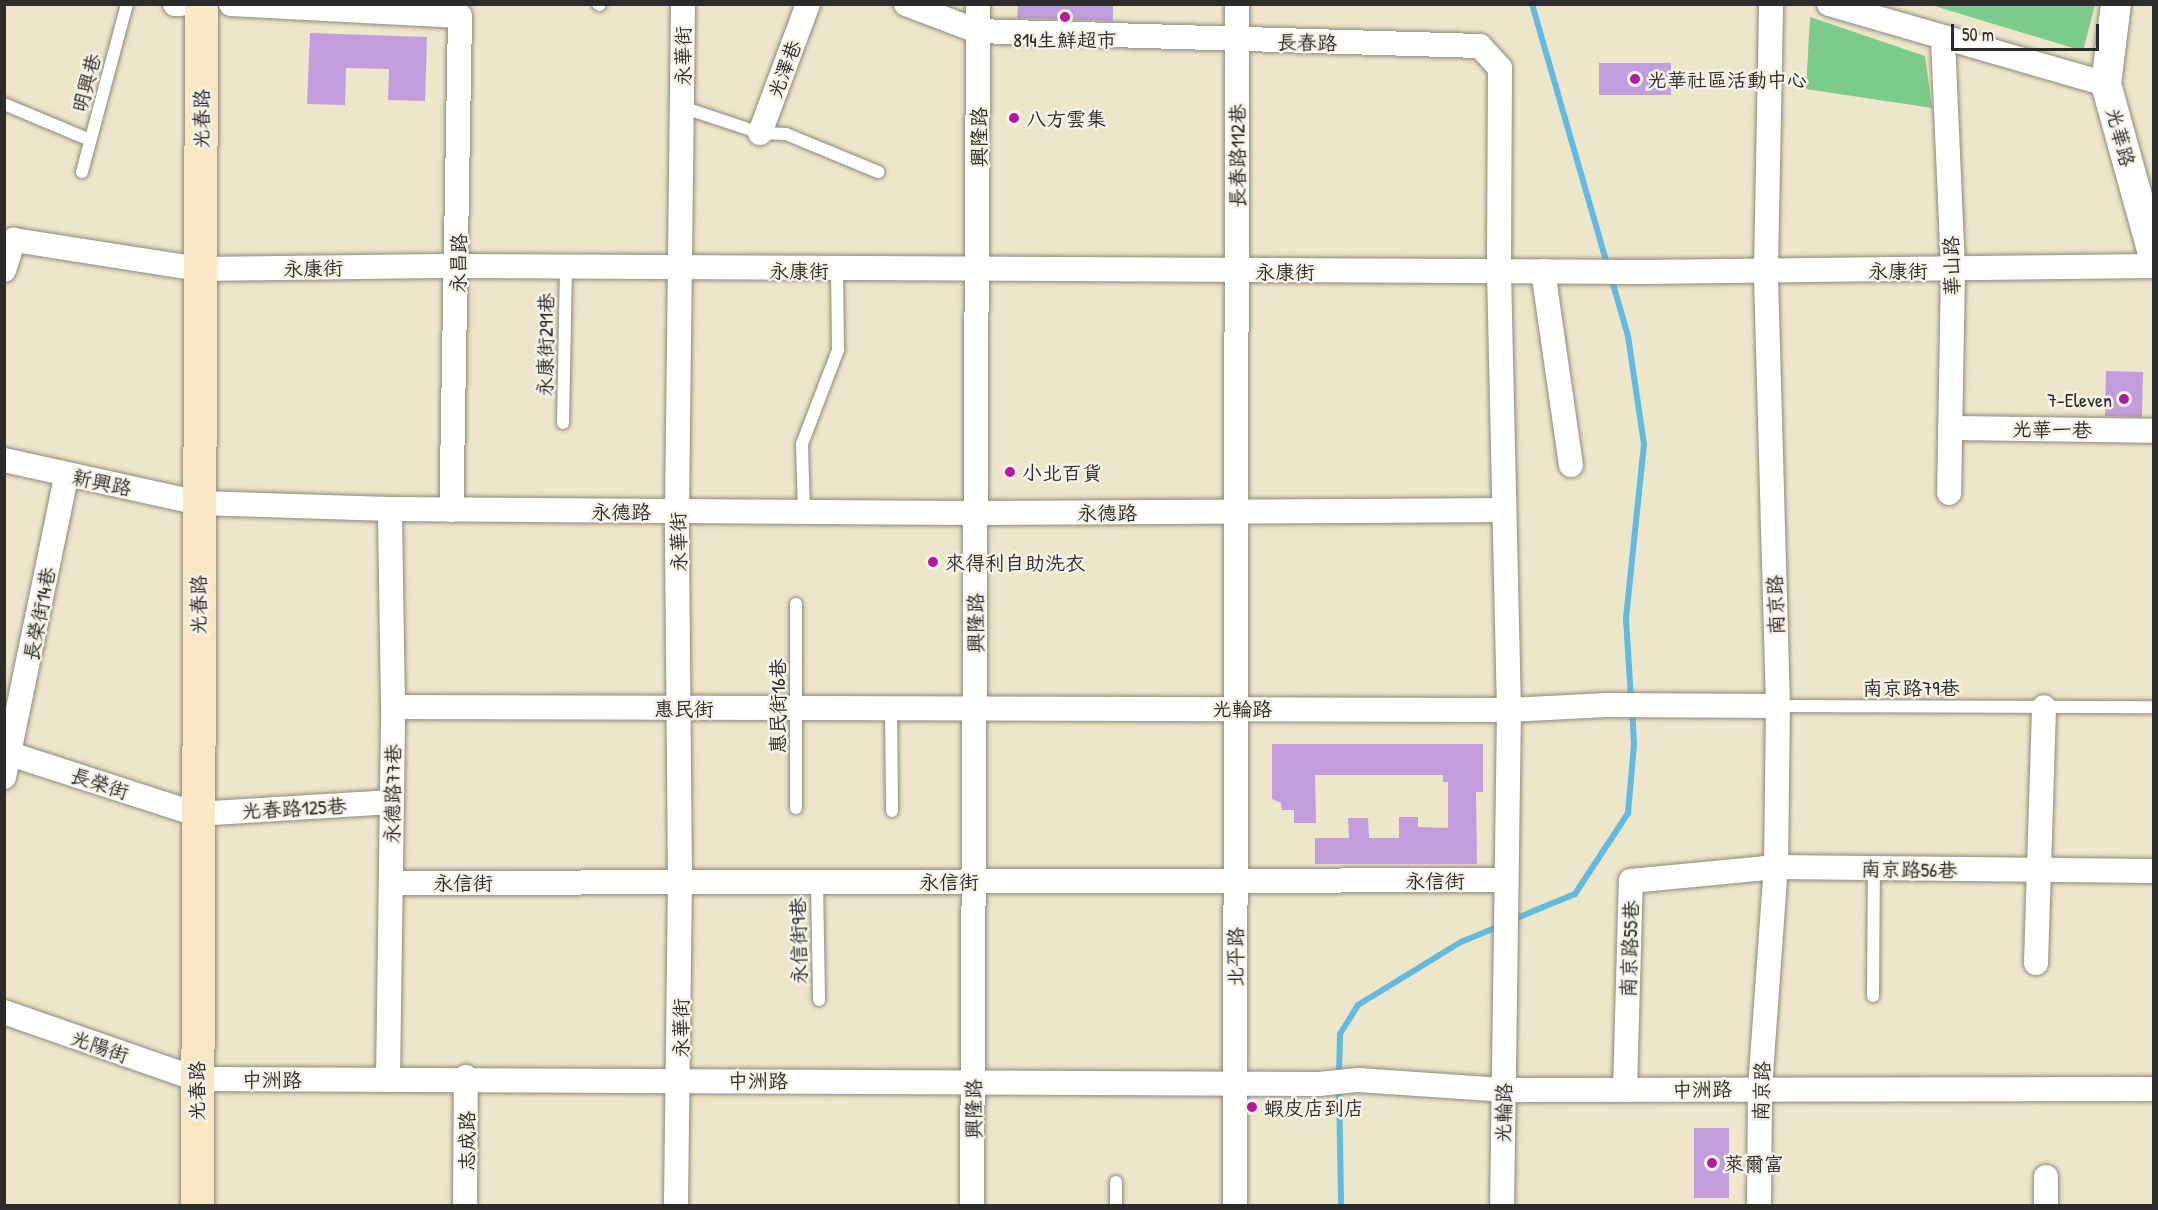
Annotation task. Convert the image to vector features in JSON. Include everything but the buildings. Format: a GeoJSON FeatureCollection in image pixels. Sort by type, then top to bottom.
{"type":"FeatureCollection","features":[{"type":"Feature","properties":{"kind":"main road","name":"光春路"},"geometry":{"type":"LineString","coordinates":[[197,1206],[196,814],[201,4]]}},
{"type":"Feature","properties":{"kind":"street"},"geometry":{"type":"LineString","coordinates":[[231,4],[462,10]]}},
{"type":"Feature","properties":{"kind":"street","name":"永華街"},"geometry":{"type":"LineString","coordinates":[[676,1206],[680,1079],[680,708],[677,511],[683,4]]}},
{"type":"Feature","properties":{"kind":"street","name":"光澤巷"},"geometry":{"type":"LineString","coordinates":[[760,133],[808,4]]}},
{"type":"Feature","properties":{"kind":"street","name":"長春路"},"geometry":{"type":"LineString","coordinates":[[906,4],[977,32],[1480,46],[1500,68],[1498,271],[1509,710]]}},
{"type":"Feature","properties":{"kind":"street","name":"興隆路"},"geometry":{"type":"LineString","coordinates":[[972,1206],[976,708],[974,513],[979,271],[978,4]]}},
{"type":"Feature","properties":{"kind":"street","name":"長春路112巷"},"geometry":{"type":"LineString","coordinates":[[1237,4],[1238,511]]}},
{"type":"Feature","properties":{"kind":"street","name":"南京路"},"geometry":{"type":"LineString","coordinates":[[1759,1206],[1761,1088],[1776,867],[1778,706],[1766,269],[1771,4]]}},
{"type":"Feature","properties":{"kind":"street"},"geometry":{"type":"LineString","coordinates":[[1829,4],[1943,39],[2106,84]]}},
{"type":"Feature","properties":{"kind":"street","name":"永昌路"},"geometry":{"type":"LineString","coordinates":[[451,510],[459,266],[462,10]]}},
{"type":"Feature","properties":{"kind":"street","name":"光華路"},"geometry":{"type":"LineString","coordinates":[[2114,10],[2106,84],[2154,257]]}},
{"type":"Feature","properties":{"kind":"street","name":"華山路"},"geometry":{"type":"LineString","coordinates":[[1943,39],[1953,270],[1949,493]]}},
{"type":"Feature","properties":{"kind":"street","name":"永康街"},"geometry":{"type":"LineString","coordinates":[[4,270],[14,240],[200,269],[459,266],[681,270],[1642,272],[2154,266]]}},
{"type":"Feature","properties":{"kind":"street"},"geometry":{"type":"LineString","coordinates":[[1543,272],[1570,465]]}},
{"type":"Feature","properties":{"kind":"street","name":"光華一巷"},"geometry":{"type":"LineString","coordinates":[[1950,428],[2154,431]]}},
{"type":"Feature","properties":{"kind":"street","name":"新興路"},"geometry":{"type":"LineString","coordinates":[[4,460],[199,503]]}},
{"type":"Feature","properties":{"kind":"street","name":"長榮街14巷"},"geometry":{"type":"LineString","coordinates":[[7,761],[67,474]]}},
{"type":"Feature","properties":{"kind":"street","name":"永德路"},"geometry":{"type":"LineString","coordinates":[[199,503],[451,510],[974,513],[1504,510]]}},
{"type":"Feature","properties":{"kind":"street","name":"永德路77巷"},"geometry":{"type":"LineString","coordinates":[[388,1080],[393,707],[390,509]]}},
{"type":"Feature","properties":{"kind":"street","name":"北平路"},"geometry":{"type":"LineString","coordinates":[[1235,1206],[1235,880],[1239,708],[1238,511]]}},
{"type":"Feature","properties":{"kind":"street","name":"光輪路"},"geometry":{"type":"LineString","coordinates":[[976,708],[1509,710],[1607,705],[1778,706]]}},
{"type":"Feature","properties":{"kind":"street","name":"惠民街"},"geometry":{"type":"LineString","coordinates":[[393,707],[976,708]]}},
{"type":"Feature","properties":{"kind":"street"},"geometry":{"type":"LineString","coordinates":[[2036,963],[2042,870],[2044,707]]}},
{"type":"Feature","properties":{"kind":"street"},"geometry":{"type":"LineString","coordinates":[[1506,886],[1509,710]]}},
{"type":"Feature","properties":{"kind":"street","name":"長榮街"},"geometry":{"type":"LineString","coordinates":[[7,761],[196,814]]}},
{"type":"Feature","properties":{"kind":"street","name":"光春路125巷"},"geometry":{"type":"LineString","coordinates":[[196,814],[392,802]]}},
{"type":"Feature","properties":{"kind":"street","name":"南京路56巷"},"geometry":{"type":"LineString","coordinates":[[1776,867],[2154,871]]}},
{"type":"Feature","properties":{"kind":"street","name":"南京路55巷"},"geometry":{"type":"LineString","coordinates":[[1625,1090],[1631,881],[1776,867]]}},
{"type":"Feature","properties":{"kind":"street","name":"永信街"},"geometry":{"type":"LineString","coordinates":[[392,883],[1235,880],[1506,886]]}},
{"type":"Feature","properties":{"kind":"street","name":"光輪路"},"geometry":{"type":"LineString","coordinates":[[1502,1206],[1506,886]]}},
{"type":"Feature","properties":{"kind":"street","name":"光陽街"},"geometry":{"type":"LineString","coordinates":[[4,1012],[196,1079]]}},
{"type":"Feature","properties":{"kind":"street","name":"中洲路"},"geometry":{"type":"LineString","coordinates":[[196,1079],[388,1080],[466,1077],[1319,1084],[1358,1080],[1503,1090],[2154,1089]]}},
{"type":"Feature","properties":{"kind":"street","name":"志成路"},"geometry":{"type":"LineString","coordinates":[[465,1206],[466,1077]]}},
{"type":"Feature","properties":{"kind":"street"},"geometry":{"type":"LineString","coordinates":[[2046,1178],[2046,1206]]}},
{"type":"Feature","properties":{"kind":"lane","name":"明興巷"},"geometry":{"type":"LineString","coordinates":[[81,172],[127,4]]}},
{"type":"Feature","properties":{"kind":"lane"},"geometry":{"type":"LineString","coordinates":[[4,104],[90,140]]}},
{"type":"Feature","properties":{"kind":"lane"},"geometry":{"type":"LineString","coordinates":[[682,107],[760,133],[786,134],[878,172]]}},
{"type":"Feature","properties":{"kind":"lane","name":"永康街291巷"},"geometry":{"type":"LineString","coordinates":[[563,423],[566,268]]}},
{"type":"Feature","properties":{"kind":"lane"},"geometry":{"type":"LineString","coordinates":[[804,512],[802,444],[838,350],[837,270]]}},
{"type":"Feature","properties":{"kind":"lane","name":"惠民街16巷"},"geometry":{"type":"LineString","coordinates":[[796,604],[796,808]]}},
{"type":"Feature","properties":{"kind":"lane","name":"南京路79巷"},"geometry":{"type":"LineString","coordinates":[[1778,706],[2154,707]]}},
{"type":"Feature","properties":{"kind":"lane"},"geometry":{"type":"LineString","coordinates":[[891,708],[892,811]]}},
{"type":"Feature","properties":{"kind":"lane"},"geometry":{"type":"LineString","coordinates":[[1873,996],[1874,868]]}},
{"type":"Feature","properties":{"kind":"lane","name":"永信街9巷"},"geometry":{"type":"LineString","coordinates":[[817,882],[819,1000]]}},
{"type":"Feature","properties":{"kind":"lane"},"geometry":{"type":"LineString","coordinates":[[1116,1182],[1116,1206]]}},
{"type":"Feature","properties":{"kind":"green space"},"geometry":{"type":"Polygon","coordinates":[[[1931,5],[2095,5],[2083,51],[1931,5]]]}},
{"type":"Feature","properties":{"kind":"green space"},"geometry":{"type":"Polygon","coordinates":[[[1810,17],[1925,56],[1932,108],[1806,89],[1810,17]]]}},
{"type":"Feature","properties":{"kind":"waterway"},"geometry":{"type":"LineString","coordinates":[[1532,4],[1608,267]]}},
{"type":"Feature","properties":{"kind":"waterway"},"geometry":{"type":"LineString","coordinates":[[1611,277],[1628,336],[1644,444],[1626,619],[1631,699]]}},
{"type":"Feature","properties":{"kind":"waterway"},"geometry":{"type":"LineString","coordinates":[[1512,920],[1575,894],[1628,813],[1634,744],[1632,710]]}},
{"type":"Feature","properties":{"kind":"waterway"},"geometry":{"type":"LineString","coordinates":[[1339,1076],[1340,1034],[1358,1005],[1461,942],[1500,926]]}},
{"type":"Feature","properties":{"kind":"waterway"},"geometry":{"type":"LineString","coordinates":[[1339,1086],[1341,1206]]}},
{"type":"Feature","properties":{"kind":"place","name":"814生鮮超市"},"geometry":{"type":"Point","coordinates":[1065,17]}},
{"type":"Feature","properties":{"kind":"place","name":"光華社區活動中心"},"geometry":{"type":"Point","coordinates":[1635,79]}},
{"type":"Feature","properties":{"kind":"place","name":"八方雲集"},"geometry":{"type":"Point","coordinates":[1014,118]}},
{"type":"Feature","properties":{"kind":"place","name":"7-Eleven"},"geometry":{"type":"Point","coordinates":[2124,399]}},
{"type":"Feature","properties":{"kind":"place","name":"小北百貨"},"geometry":{"type":"Point","coordinates":[1010,472]}},
{"type":"Feature","properties":{"kind":"place","name":"來得利自助洗衣"},"geometry":{"type":"Point","coordinates":[933,562]}},
{"type":"Feature","properties":{"kind":"place","name":"蝦皮店到店"},"geometry":{"type":"Point","coordinates":[1252,1107]}},
{"type":"Feature","properties":{"kind":"place","name":"萊爾富"},"geometry":{"type":"Point","coordinates":[1712,1163]}}]}
